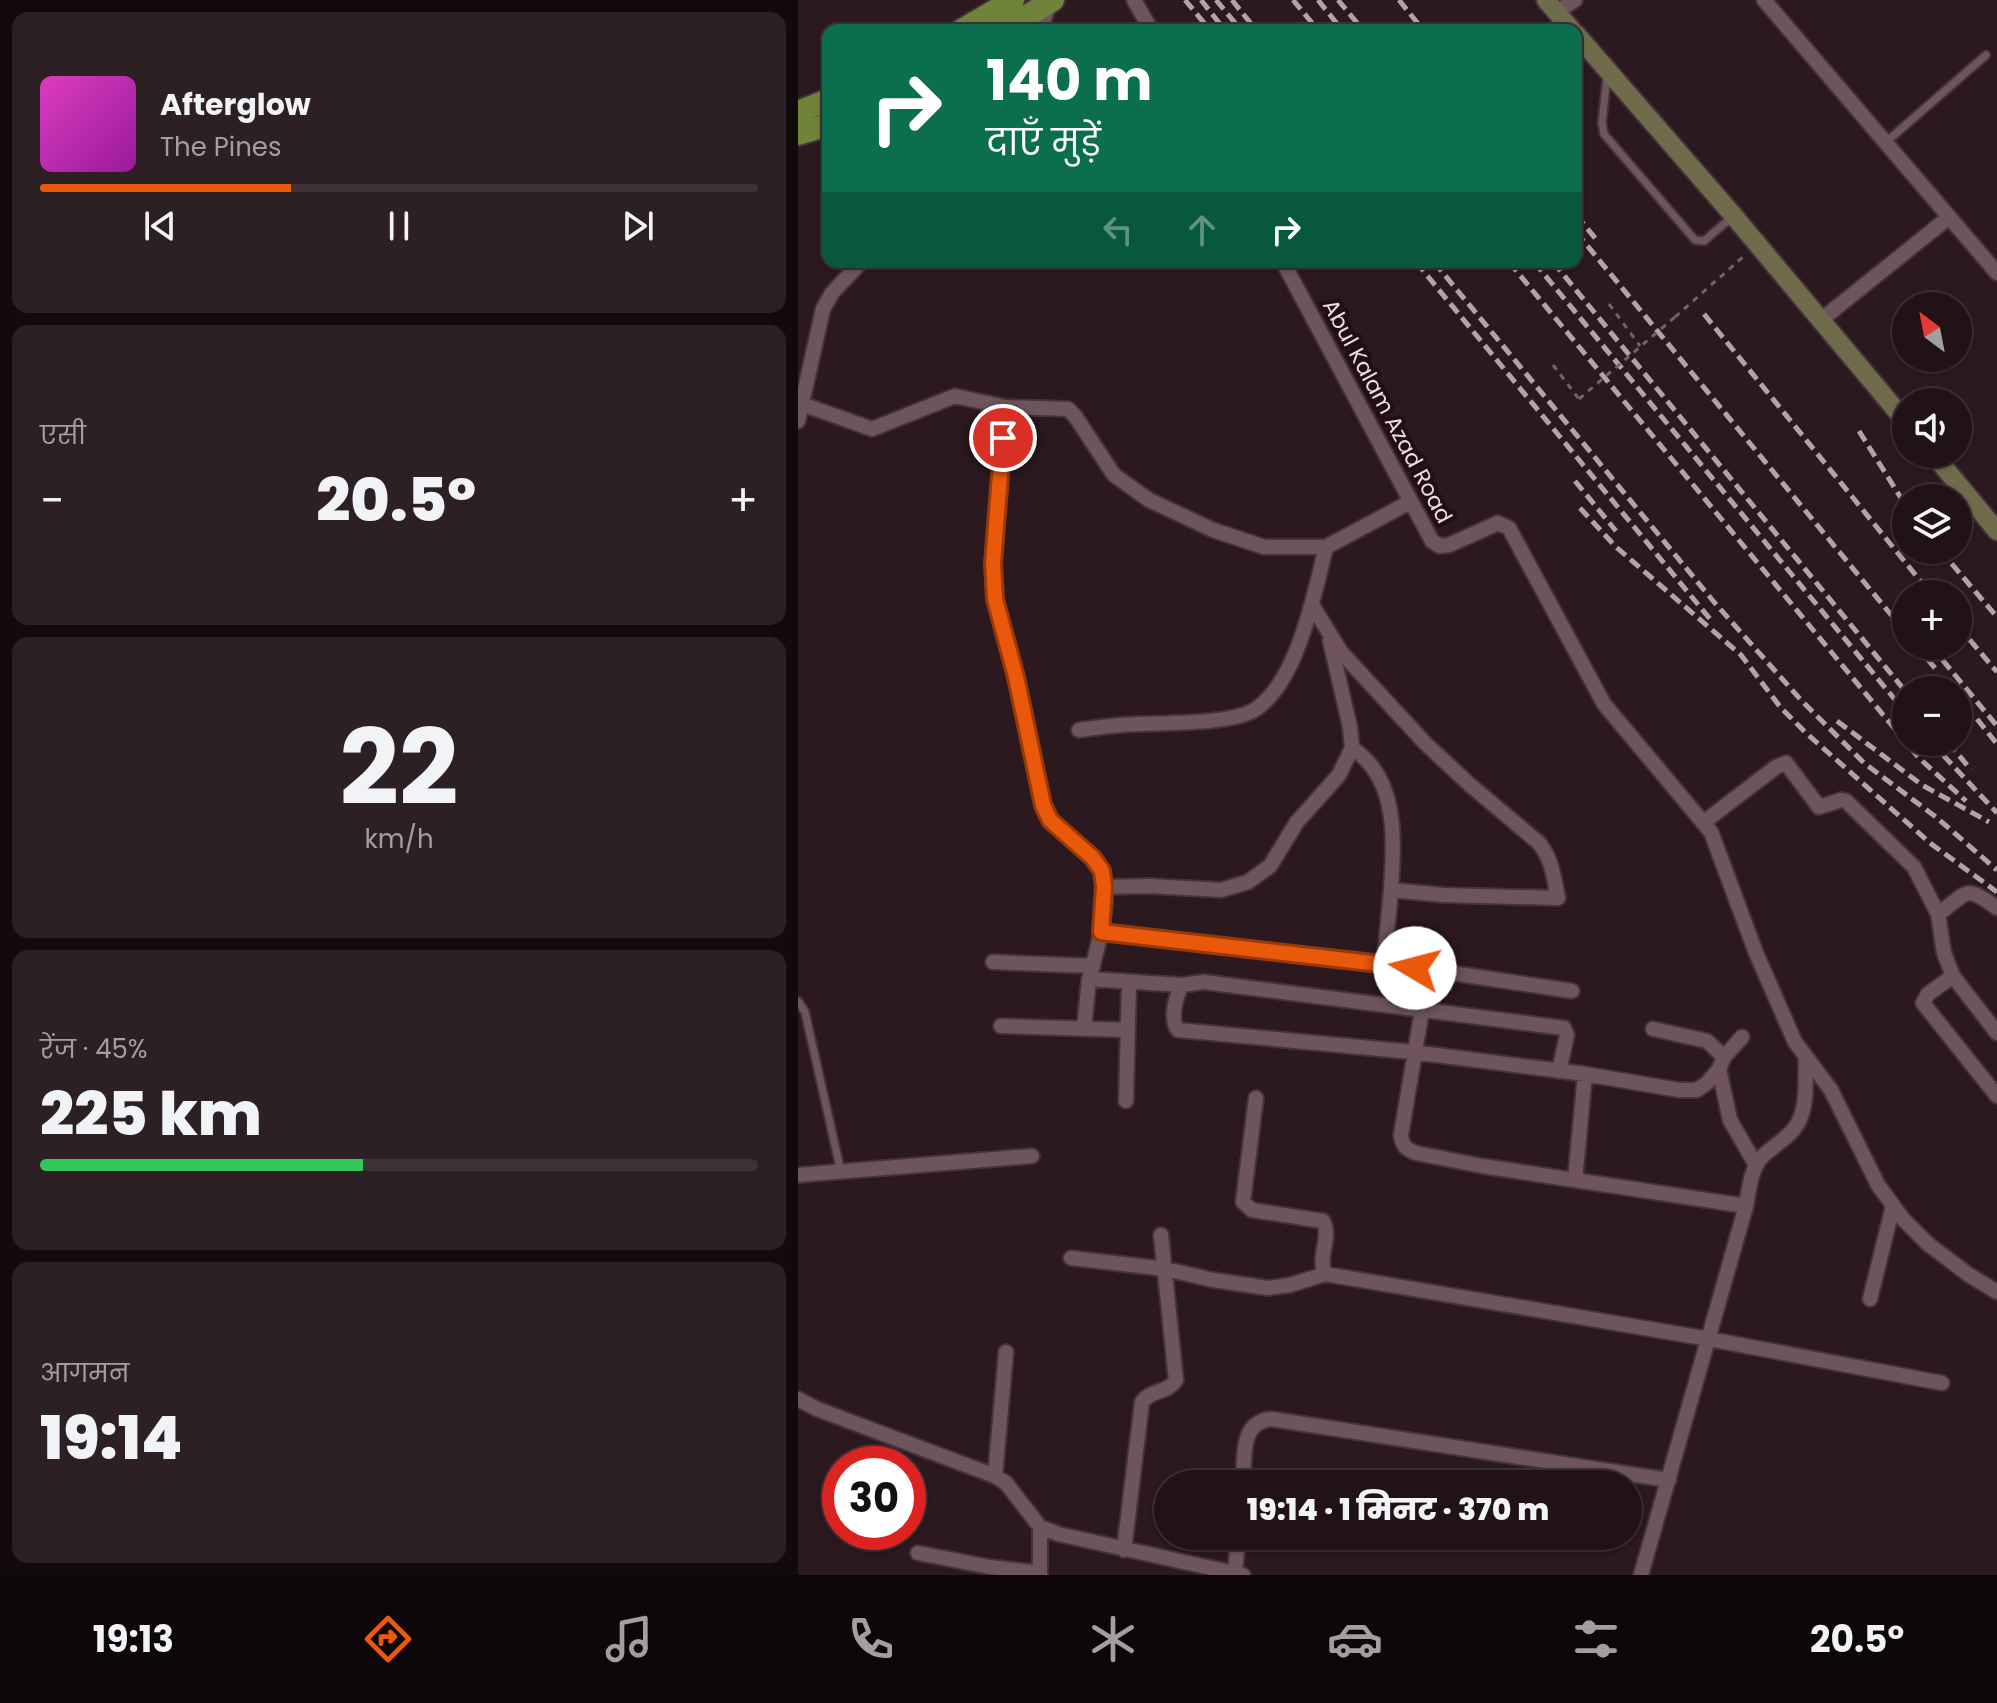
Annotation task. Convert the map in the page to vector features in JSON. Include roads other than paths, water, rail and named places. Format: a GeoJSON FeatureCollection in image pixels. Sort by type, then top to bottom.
{"type":"FeatureCollection","features":[{"type":"Feature","properties":{"kind":"main road"},"geometry":{"type":"LineString","coordinates":[[972,24],[1013,0]]}},
{"type":"Feature","properties":{"kind":"main road"},"geometry":{"type":"LineString","coordinates":[[1014,24],[1051,1]]}},
{"type":"Feature","properties":{"kind":"main road"},"geometry":{"type":"LineString","coordinates":[[798,112],[822,102]]}},
{"type":"Feature","properties":{"kind":"main road"},"geometry":{"type":"LineString","coordinates":[[798,134],[822,127]]}},
{"type":"Feature","properties":{"kind":"street"},"geometry":{"type":"LineString","coordinates":[[1134,0],[1148,24]]}},
{"type":"Feature","properties":{"kind":"street"},"geometry":{"type":"LineString","coordinates":[[1567,24],[1552,6],[1575,0]]}},
{"type":"Feature","properties":{"kind":"street"},"geometry":{"type":"LineString","coordinates":[[1764,0],[1997,273]]}},
{"type":"Feature","properties":{"kind":"street"},"geometry":{"type":"LineString","coordinates":[[1043,24],[1051,1]]}},
{"type":"Feature","properties":{"kind":"street"},"geometry":{"type":"LineString","coordinates":[[1582,41],[1892,405]]}},
{"type":"Feature","properties":{"kind":"street"},"geometry":{"type":"LineString","coordinates":[[1821,320],[1948,218]]}},
{"type":"Feature","properties":{"kind":"street"},"geometry":{"type":"LineString","coordinates":[[798,421],[803,378],[823,309],[832,293],[855,268]]}},
{"type":"Feature","properties":{"kind":"street","name":"Abul Kalam Azad Road"},"geometry":{"type":"LineString","coordinates":[[1286,268],[1432,541],[1440,546],[1449,545],[1498,523],[1509,528],[1604,704],[1704,822],[1717,844],[1766,978],[1806,1059],[1831,1090],[1869,1170],[1893,1206],[1928,1244],[1997,1292]]}},
{"type":"Feature","properties":{"kind":"street"},"geometry":{"type":"LineString","coordinates":[[802,404],[872,429],[955,396],[1006,407],[1068,409],[1114,475],[1149,500],[1213,530],[1273,548],[1326,547],[1410,502]]}},
{"type":"Feature","properties":{"kind":"street"},"geometry":{"type":"LineString","coordinates":[[1006,407],[993,563],[995,599],[1016,677],[1043,805],[1057,829],[1097,862],[1104,887],[1101,932],[1091,972],[1084,1029]]}},
{"type":"Feature","properties":{"kind":"street"},"geometry":{"type":"LineString","coordinates":[[1945,468],[1997,531]]}},
{"type":"Feature","properties":{"kind":"street"},"geometry":{"type":"LineString","coordinates":[[1079,730],[1212,720],[1255,710],[1280,685],[1308,620],[1326,547]]}},
{"type":"Feature","properties":{"kind":"street"},"geometry":{"type":"LineString","coordinates":[[1312,605],[1329,635],[1425,743],[1547,852],[1558,898],[1454,896],[1391,890]]}},
{"type":"Feature","properties":{"kind":"street"},"geometry":{"type":"LineString","coordinates":[[1104,887],[1234,888],[1258,876],[1279,854],[1297,822],[1339,775],[1352,748],[1329,635]]}},
{"type":"Feature","properties":{"kind":"street"},"geometry":{"type":"LineString","coordinates":[[1352,748],[1366,758],[1375,770],[1390,807],[1394,839],[1384,963]]}},
{"type":"Feature","properties":{"kind":"street"},"geometry":{"type":"LineString","coordinates":[[1704,822],[1776,767],[1786,763],[1819,807],[1846,801],[1904,856],[1922,881],[1938,914],[1944,953],[1953,976],[1997,1033]]}},
{"type":"Feature","properties":{"kind":"street"},"geometry":{"type":"LineString","coordinates":[[1938,914],[1968,893],[1976,893],[1997,908]]}},
{"type":"Feature","properties":{"kind":"street"},"geometry":{"type":"LineString","coordinates":[[1101,932],[1384,963],[1572,991]]}},
{"type":"Feature","properties":{"kind":"street"},"geometry":{"type":"LineString","coordinates":[[993,962],[1091,972],[1129,982],[1182,985],[1193,981],[1220,983],[1564,1028],[1567,1035],[1559,1071]]}},
{"type":"Feature","properties":{"kind":"street"},"geometry":{"type":"LineString","coordinates":[[1953,976],[1928,994],[1923,1003],[1997,1096]]}},
{"type":"Feature","properties":{"kind":"street"},"geometry":{"type":"LineString","coordinates":[[1126,1101],[1129,982]]}},
{"type":"Feature","properties":{"kind":"street"},"geometry":{"type":"LineString","coordinates":[[1182,985],[1176,999],[1174,1023],[1178,1030],[1413,1052],[1585,1074],[1679,1090],[1697,1090],[1742,1037]]}},
{"type":"Feature","properties":{"kind":"street"},"geometry":{"type":"LineString","coordinates":[[1422,1010],[1401,1135],[1406,1149],[1482,1166],[1746,1206]]}},
{"type":"Feature","properties":{"kind":"street"},"geometry":{"type":"LineString","coordinates":[[1001,1026],[1127,1030]]}},
{"type":"Feature","properties":{"kind":"street"},"geometry":{"type":"LineString","coordinates":[[1653,1029],[1707,1041],[1722,1063],[1730,1120],[1756,1165]]}},
{"type":"Feature","properties":{"kind":"street"},"geometry":{"type":"LineString","coordinates":[[1641,1575],[1756,1165],[1799,1122],[1803,1111],[1806,1059]]}},
{"type":"Feature","properties":{"kind":"street"},"geometry":{"type":"LineString","coordinates":[[1575,1180],[1585,1074]]}},
{"type":"Feature","properties":{"kind":"street"},"geometry":{"type":"LineString","coordinates":[[1256,1098],[1243,1202],[1252,1210],[1323,1221],[1327,1232],[1322,1261],[1325,1274]]}},
{"type":"Feature","properties":{"kind":"street"},"geometry":{"type":"LineString","coordinates":[[798,1175],[1032,1156]]}},
{"type":"Feature","properties":{"kind":"street"},"geometry":{"type":"LineString","coordinates":[[1870,1299],[1893,1206]]}},
{"type":"Feature","properties":{"kind":"street"},"geometry":{"type":"LineString","coordinates":[[1124,1550],[1142,1402],[1152,1393],[1165,1391],[1176,1380],[1161,1235]]}},
{"type":"Feature","properties":{"kind":"street"},"geometry":{"type":"LineString","coordinates":[[1071,1258],[1166,1269],[1268,1288],[1325,1274],[1709,1339],[1942,1383]]}},
{"type":"Feature","properties":{"kind":"street"},"geometry":{"type":"LineString","coordinates":[[995,1476],[1006,1352]]}},
{"type":"Feature","properties":{"kind":"street"},"geometry":{"type":"LineString","coordinates":[[798,1399],[830,1415],[995,1476],[1006,1483],[1040,1527],[1058,1534],[1192,1570],[1239,1574],[1238,1550]]}},
{"type":"Feature","properties":{"kind":"street"},"geometry":{"type":"LineString","coordinates":[[1244,1470],[1247,1435],[1251,1427],[1261,1420],[1271,1419],[1604,1470]]}},
{"type":"Feature","properties":{"kind":"street"},"geometry":{"type":"LineString","coordinates":[[1642,1476],[1669,1480]]}},
{"type":"Feature","properties":{"kind":"street"},"geometry":{"type":"LineString","coordinates":[[918,1553],[1040,1574],[1040,1527]]}},
{"type":"Feature","properties":{"kind":"lane"},"geometry":{"type":"LineString","coordinates":[[1885,143],[1986,55]]}},
{"type":"Feature","properties":{"kind":"lane"},"geometry":{"type":"LineString","coordinates":[[1607,71],[1602,123],[1604,134],[1695,240],[1704,241],[1733,215]]}},
{"type":"Feature","properties":{"kind":"lane"},"geometry":{"type":"LineString","coordinates":[[798,1001],[805,1012],[841,1172]]}},
{"type":"Feature","properties":{"kind":"railway"},"geometry":{"type":"LineString","coordinates":[[1185,0],[1205,24]]}},
{"type":"Feature","properties":{"kind":"railway"},"geometry":{"type":"LineString","coordinates":[[1201,0],[1220,24]]}},
{"type":"Feature","properties":{"kind":"railway"},"geometry":{"type":"LineString","coordinates":[[1216,0],[1236,24]]}},
{"type":"Feature","properties":{"kind":"railway"},"geometry":{"type":"LineString","coordinates":[[1232,0],[1251,24]]}},
{"type":"Feature","properties":{"kind":"railway"},"geometry":{"type":"LineString","coordinates":[[1293,0],[1313,24]]}},
{"type":"Feature","properties":{"kind":"railway"},"geometry":{"type":"LineString","coordinates":[[1318,0],[1337,24]]}},
{"type":"Feature","properties":{"kind":"railway"},"geometry":{"type":"LineString","coordinates":[[1338,0],[1358,24]]}},
{"type":"Feature","properties":{"kind":"railway"},"geometry":{"type":"LineString","coordinates":[[1399,0],[1418,24]]}},
{"type":"Feature","properties":{"kind":"railway"},"geometry":{"type":"LineString","coordinates":[[1582,222],[1596,239]]}},
{"type":"Feature","properties":{"kind":"railway"},"geometry":{"type":"LineString","coordinates":[[1582,239],[1892,616]]}},
{"type":"Feature","properties":{"kind":"railway"},"geometry":{"type":"LineString","coordinates":[[1421,268],[1710,619]]}},
{"type":"Feature","properties":{"kind":"railway"},"geometry":{"type":"LineString","coordinates":[[1439,268],[1714,602],[1800,699],[1864,763],[1936,817],[1997,870]]}},
{"type":"Feature","properties":{"kind":"railway"},"geometry":{"type":"LineString","coordinates":[[1514,268],[1918,757],[1966,801]]}},
{"type":"Feature","properties":{"kind":"railway"},"geometry":{"type":"LineString","coordinates":[[1539,268],[1892,696]]}},
{"type":"Feature","properties":{"kind":"railway"},"geometry":{"type":"LineString","coordinates":[[1558,268],[1893,676]]}},
{"type":"Feature","properties":{"kind":"railway"},"geometry":{"type":"LineString","coordinates":[[1704,314],[1920,580]]}},
{"type":"Feature","properties":{"kind":"railway"},"geometry":{"type":"LineString","coordinates":[[1859,431],[1892,484]]}},
{"type":"Feature","properties":{"kind":"railway"},"geometry":{"type":"LineString","coordinates":[[1575,481],[1616,531]]}},
{"type":"Feature","properties":{"kind":"railway"},"geometry":{"type":"LineString","coordinates":[[1580,508],[1616,547],[1741,655],[1781,708],[1805,732],[1930,843],[1997,892]]}},
{"type":"Feature","properties":{"kind":"railway"},"geometry":{"type":"LineString","coordinates":[[1952,564],[1997,617]]}},
{"type":"Feature","properties":{"kind":"railway"},"geometry":{"type":"LineString","coordinates":[[1972,643],[1997,672]]}},
{"type":"Feature","properties":{"kind":"railway"},"geometry":{"type":"LineString","coordinates":[[1928,660],[1935,668]]}},
{"type":"Feature","properties":{"kind":"railway"},"geometry":{"type":"LineString","coordinates":[[1943,660],[1997,726]]}},
{"type":"Feature","properties":{"kind":"railway"},"geometry":{"type":"LineString","coordinates":[[1977,719],[1997,744]]}},
{"type":"Feature","properties":{"kind":"railway"},"geometry":{"type":"LineString","coordinates":[[1837,721],[1922,785],[1989,822]]}},
{"type":"Feature","properties":{"kind":"railway"},"geometry":{"type":"LineString","coordinates":[[1944,756],[1997,813]]}},
{"type":"Feature","properties":{"kind":"railway"},"geometry":{"type":"LineString","coordinates":[[1960,756],[1971,770]]}}]}
